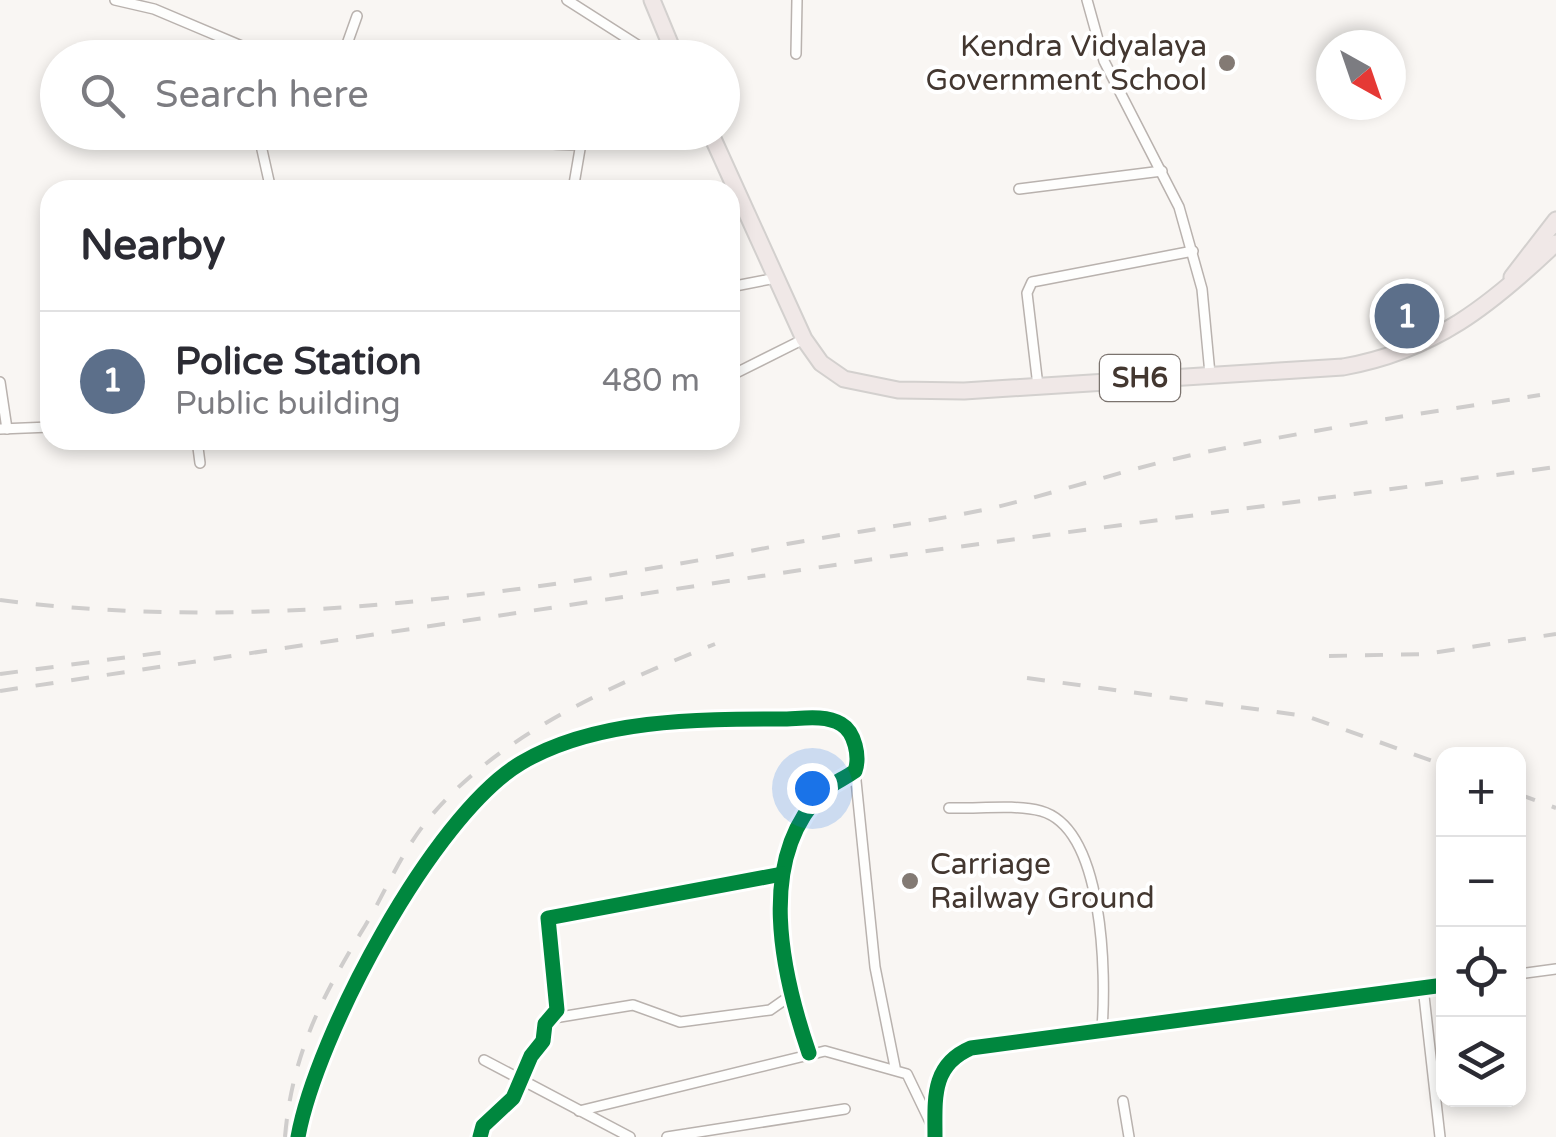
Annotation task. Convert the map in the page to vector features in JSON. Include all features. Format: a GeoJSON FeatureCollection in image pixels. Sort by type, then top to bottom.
{"type":"FeatureCollection","features":[{"type":"Feature","properties":{"kind":"main road"},"geometry":{"type":"LineString","coordinates":[[652,0],[669,40]]}},
{"type":"Feature","properties":{"kind":"main road","name":"SH6"},"geometry":{"type":"LineString","coordinates":[[718,150],[732,180]]}},
{"type":"Feature","properties":{"kind":"main road","name":"SH6"},"geometry":{"type":"LineString","coordinates":[[740,197],[804,339],[821,363],[844,378],[872,387],[964,390],[1343,366],[1383,360],[1449,331],[1556,243]]}},
{"type":"Feature","properties":{"kind":"main road","name":"SH6"},"geometry":{"type":"LineString","coordinates":[[1510,281],[1519,263],[1556,220]]}},
{"type":"Feature","properties":{"kind":"street"},"geometry":{"type":"LineString","coordinates":[[115,0],[156,4],[224,40]]}},
{"type":"Feature","properties":{"kind":"street"},"geometry":{"type":"LineString","coordinates":[[568,0],[630,40]]}},
{"type":"Feature","properties":{"kind":"street"},"geometry":{"type":"LineString","coordinates":[[796,54],[797,0]]}},
{"type":"Feature","properties":{"kind":"street"},"geometry":{"type":"LineString","coordinates":[[1088,0],[1104,61],[1162,171],[1193,251],[1210,374]]}},
{"type":"Feature","properties":{"kind":"street"},"geometry":{"type":"LineString","coordinates":[[349,40],[358,16]]}},
{"type":"Feature","properties":{"kind":"street"},"geometry":{"type":"LineString","coordinates":[[262,150],[269,180]]}},
{"type":"Feature","properties":{"kind":"street"},"geometry":{"type":"LineString","coordinates":[[574,180],[580,150]]}},
{"type":"Feature","properties":{"kind":"street"},"geometry":{"type":"LineString","coordinates":[[1019,189],[1162,171]]}},
{"type":"Feature","properties":{"kind":"street"},"geometry":{"type":"LineString","coordinates":[[1038,386],[1026,293],[1032,282],[1193,251]]}},
{"type":"Feature","properties":{"kind":"street"},"geometry":{"type":"LineString","coordinates":[[740,286],[777,278]]}},
{"type":"Feature","properties":{"kind":"street"},"geometry":{"type":"LineString","coordinates":[[740,371],[804,339]]}},
{"type":"Feature","properties":{"kind":"street"},"geometry":{"type":"LineString","coordinates":[[0,382],[3,429],[40,427]]}},
{"type":"Feature","properties":{"kind":"street"},"geometry":{"type":"LineString","coordinates":[[198,450],[200,462]]}},
{"type":"Feature","properties":{"kind":"street"},"geometry":{"type":"LineString","coordinates":[[298,1137],[325,1056],[384,934],[448,832],[484,793],[520,764],[561,745],[626,730],[700,721],[826,719],[847,729],[854,740],[876,968],[895,1067]]}},
{"type":"Feature","properties":{"kind":"street"},"geometry":{"type":"LineString","coordinates":[[810,1054],[790,996],[782,874],[788,843],[820,794],[855,772]]}},
{"type":"Feature","properties":{"kind":"street"},"geometry":{"type":"LineString","coordinates":[[950,808],[1041,812],[1067,828],[1088,879],[1105,948],[1102,1028]]}},
{"type":"Feature","properties":{"kind":"street"},"geometry":{"type":"LineString","coordinates":[[480,1137],[483,1126],[513,1098],[558,1003],[547,920],[551,916],[782,874]]}},
{"type":"Feature","properties":{"kind":"street"},"geometry":{"type":"LineString","coordinates":[[1526,973],[1556,969]]}},
{"type":"Feature","properties":{"kind":"street"},"geometry":{"type":"LineString","coordinates":[[934,1135],[936,1088],[942,1068],[954,1055],[1016,1039],[1436,986]]}},
{"type":"Feature","properties":{"kind":"street"},"geometry":{"type":"LineString","coordinates":[[1424,988],[1440,1137]]}},
{"type":"Feature","properties":{"kind":"street"},"geometry":{"type":"LineString","coordinates":[[548,1019],[633,1005],[680,1022],[770,1010],[790,996]]}},
{"type":"Feature","properties":{"kind":"street"},"geometry":{"type":"LineString","coordinates":[[579,1111],[825,1051],[895,1067],[916,1086],[934,1135]]}},
{"type":"Feature","properties":{"kind":"street"},"geometry":{"type":"LineString","coordinates":[[484,1060],[615,1134],[630,1137]]}},
{"type":"Feature","properties":{"kind":"street"},"geometry":{"type":"LineString","coordinates":[[1123,1101],[1129,1137]]}},
{"type":"Feature","properties":{"kind":"street"},"geometry":{"type":"LineString","coordinates":[[667,1137],[846,1109]]}},
{"type":"Feature","properties":{"kind":"railway"},"geometry":{"type":"LineString","coordinates":[[0,600],[198,612],[297,610],[494,592],[963,514],[1236,446],[1540,395]]}},
{"type":"Feature","properties":{"kind":"railway"},"geometry":{"type":"LineString","coordinates":[[0,691],[927,551],[1556,467]]}},
{"type":"Feature","properties":{"kind":"railway"},"geometry":{"type":"LineString","coordinates":[[1329,656],[1425,654],[1556,634]]}},
{"type":"Feature","properties":{"kind":"railway"},"geometry":{"type":"LineString","coordinates":[[285,1137],[294,1079],[323,1002],[403,856],[431,816],[459,786],[526,735],[601,694],[715,644]]}},
{"type":"Feature","properties":{"kind":"railway"},"geometry":{"type":"LineString","coordinates":[[0,674],[174,651]]}},
{"type":"Feature","properties":{"kind":"railway"},"geometry":{"type":"LineString","coordinates":[[1027,678],[1306,716],[1436,762]]}},
{"type":"Feature","properties":{"kind":"railway"},"geometry":{"type":"LineString","coordinates":[[1526,797],[1556,808]]}},
{"type":"Feature","properties":{"kind":"cycle path"},"geometry":{"type":"LineString","coordinates":[[298,1137],[309,1094],[353,989],[416,878],[451,830],[487,790],[521,763],[581,738],[647,724],[827,719],[841,724],[853,739],[855,771],[823,792],[802,819],[788,850],[782,883],[784,953],[809,1053]]}},
{"type":"Feature","properties":{"kind":"cycle path"},"geometry":{"type":"LineString","coordinates":[[480,1137],[483,1126],[513,1098],[531,1056],[543,1041],[545,1024],[557,1010],[548,918],[782,874]]}},
{"type":"Feature","properties":{"kind":"cycle path"},"geometry":{"type":"LineString","coordinates":[[935,1137],[936,1097],[942,1074],[958,1055],[971,1048],[1436,986]]}},
{"type":"Feature","properties":{"kind":"place","name":"Kendra Vidyalaya Government School"},"geometry":{"type":"Point","coordinates":[1227,63]}},
{"type":"Feature","properties":{"kind":"place","name":"Police Station"},"geometry":{"type":"Point","coordinates":[1407,316]}},
{"type":"Feature","properties":{"kind":"place","name":"Carriage Railway Ground"},"geometry":{"type":"Point","coordinates":[910,881]}}]}
